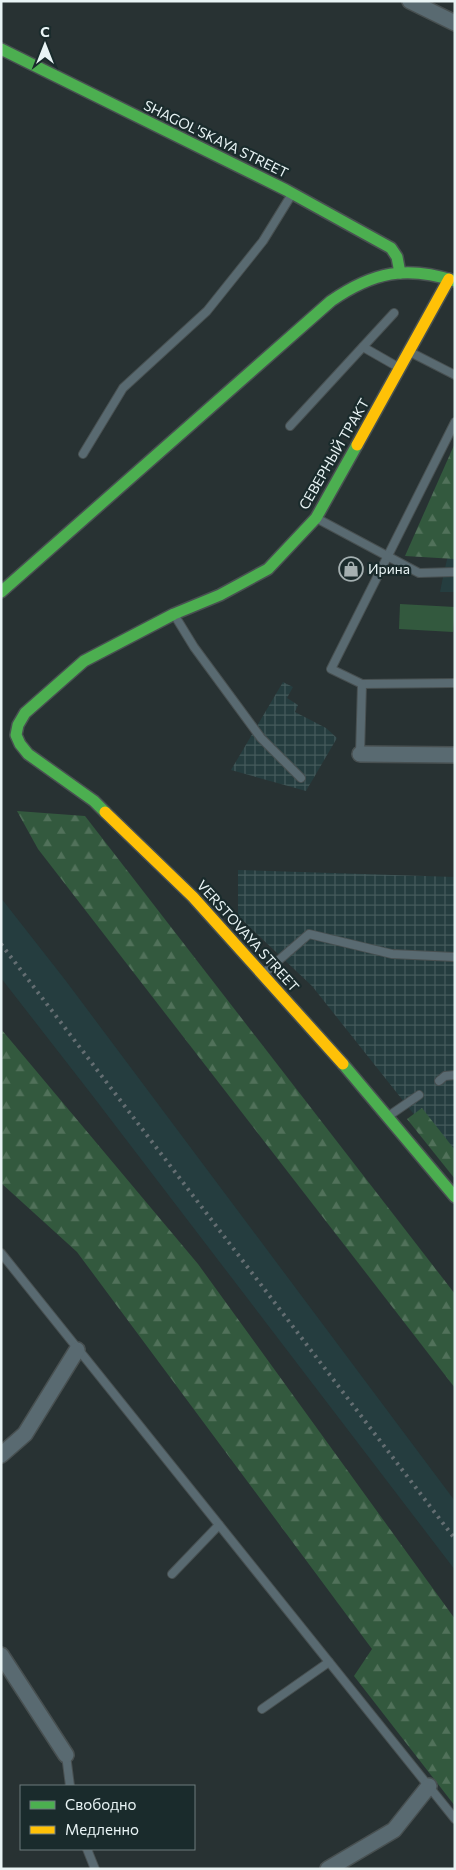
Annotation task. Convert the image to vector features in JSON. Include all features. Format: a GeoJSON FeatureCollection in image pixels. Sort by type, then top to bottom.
{"type":"FeatureCollection","features":[{"type":"Feature","properties":{"kind":"street"},"geometry":{"type":"LineString","coordinates":[[410,1],[455,23]]}},
{"type":"Feature","properties":{"kind":"street","name":"SHAGOL'SKAYA STREET"},"geometry":{"type":"LineString","coordinates":[[1,49],[293,193],[391,248],[397,256],[400,274]]}},
{"type":"Feature","properties":{"kind":"street"},"geometry":{"type":"LineString","coordinates":[[1,592],[331,301],[351,287],[375,277],[400,274],[422,273],[452,280]]}},
{"type":"Feature","properties":{"kind":"street","name":"СЕВЕРНЫЙ ТРАКТ"},"geometry":{"type":"LineString","coordinates":[[25,713],[84,661],[174,614],[220,595],[268,569],[316,518],[409,351],[452,280]]}},
{"type":"Feature","properties":{"kind":"street","name":"VERSTOVAYA STREET"},"geometry":{"type":"LineString","coordinates":[[25,713],[18,724],[16,736],[20,746],[28,754],[94,801],[193,897],[388,1116],[455,1197]]}},
{"type":"Feature","properties":{"kind":"street"},"geometry":{"type":"LineString","coordinates":[[360,754],[455,755]]}},
{"type":"Feature","properties":{"kind":"street"},"geometry":{"type":"LineString","coordinates":[[1,1455],[25,1434],[77,1350]]}},
{"type":"Feature","properties":{"kind":"street"},"geometry":{"type":"LineString","coordinates":[[1,1655],[66,1755]]}},
{"type":"Feature","properties":{"kind":"street"},"geometry":{"type":"LineString","coordinates":[[328,1869],[394,1830],[429,1786]]}},
{"type":"Feature","properties":{"kind":"lane"},"geometry":{"type":"LineString","coordinates":[[83,454],[123,388],[207,311],[263,241],[293,193]]}},
{"type":"Feature","properties":{"kind":"lane"},"geometry":{"type":"LineString","coordinates":[[290,426],[394,313]]}},
{"type":"Feature","properties":{"kind":"lane"},"geometry":{"type":"LineString","coordinates":[[363,348],[400,368]]}},
{"type":"Feature","properties":{"kind":"lane"},"geometry":{"type":"LineString","coordinates":[[409,351],[455,376]]}},
{"type":"Feature","properties":{"kind":"lane"},"geometry":{"type":"LineString","coordinates":[[455,422],[331,668],[362,684],[455,683]]}},
{"type":"Feature","properties":{"kind":"lane"},"geometry":{"type":"LineString","coordinates":[[316,518],[418,573],[455,572]]}},
{"type":"Feature","properties":{"kind":"lane"},"geometry":{"type":"LineString","coordinates":[[174,614],[194,647],[261,738],[301,778]]}},
{"type":"Feature","properties":{"kind":"lane"},"geometry":{"type":"LineString","coordinates":[[360,754],[362,684]]}},
{"type":"Feature","properties":{"kind":"lane"},"geometry":{"type":"LineString","coordinates":[[262,975],[309,934],[392,954],[455,957]]}},
{"type":"Feature","properties":{"kind":"lane"},"geometry":{"type":"LineString","coordinates":[[438,1080],[445,1076],[455,1075]]}},
{"type":"Feature","properties":{"kind":"lane"},"geometry":{"type":"LineString","coordinates":[[388,1116],[419,1095]]}},
{"type":"Feature","properties":{"kind":"lane"},"geometry":{"type":"LineString","coordinates":[[1,1253],[77,1350],[455,1818]]}},
{"type":"Feature","properties":{"kind":"lane"},"geometry":{"type":"LineString","coordinates":[[172,1574],[219,1525]]}},
{"type":"Feature","properties":{"kind":"lane"},"geometry":{"type":"LineString","coordinates":[[262,1709],[329,1662]]}},
{"type":"Feature","properties":{"kind":"lane"},"geometry":{"type":"LineString","coordinates":[[66,1755],[70,1785]]}},
{"type":"Feature","properties":{"kind":"lane"},"geometry":{"type":"LineString","coordinates":[[87,1850],[95,1869]]}},
{"type":"Feature","properties":{"kind":"shaded area"},"geometry":{"type":"Polygon","coordinates":[[[455,526],[455,592],[440,592],[444,572],[455,526]]]}},
{"type":"Feature","properties":{"kind":"shaded area"},"geometry":{"type":"Polygon","coordinates":[[[283,682],[293,687],[287,698],[298,705],[295,712],[326,728],[337,738],[306,791],[231,770],[283,682]]]}},
{"type":"Feature","properties":{"kind":"shaded area"},"geometry":{"type":"Polygon","coordinates":[[[238,870],[455,877],[455,1166],[312,986],[238,916],[238,870]]]}},
{"type":"Feature","properties":{"kind":"shaded area"},"geometry":{"type":"Polygon","coordinates":[[[1,898],[66,981],[455,1501],[455,1570],[1,978],[1,898]]]}},
{"type":"Feature","properties":{"kind":"green space"},"geometry":{"type":"Polygon","coordinates":[[[455,443],[455,559],[405,556],[455,443]]]}},
{"type":"Feature","properties":{"kind":"green space"},"geometry":{"type":"Polygon","coordinates":[[[400,604],[455,607],[453,632],[399,629],[400,604]]]}},
{"type":"Feature","properties":{"kind":"green space"},"geometry":{"type":"Polygon","coordinates":[[[17,811],[85,816],[455,1294],[455,1388],[38,849],[17,811]]]}},
{"type":"Feature","properties":{"kind":"green space"},"geometry":{"type":"Polygon","coordinates":[[[1,1029],[198,1264],[455,1619],[455,1806],[354,1676],[372,1649],[77,1252],[1,1183],[1,1029]]]}},
{"type":"Feature","properties":{"kind":"green space"},"geometry":{"type":"Polygon","coordinates":[[[422,1108],[455,1150],[455,1179],[407,1119],[422,1108]]]}},
{"type":"Feature","properties":{"kind":"railway"},"geometry":{"type":"LineString","coordinates":[[1,944],[455,1539]]}},
{"type":"Feature","properties":{"kind":"traffic: fast"},"geometry":{"type":"LineString","coordinates":[[1,49],[286,190],[391,248],[397,257],[400,273]]}},
{"type":"Feature","properties":{"kind":"traffic: fast"},"geometry":{"type":"LineString","coordinates":[[1,592],[331,301],[361,283],[390,274],[421,273],[455,281]]}},
{"type":"Feature","properties":{"kind":"traffic: fast"},"geometry":{"type":"LineString","coordinates":[[105,812],[94,801],[28,754],[16,735],[18,725],[25,713],[84,661],[174,614],[220,595],[268,569],[316,518],[357,445]]}},
{"type":"Feature","properties":{"kind":"traffic: fast"},"geometry":{"type":"LineString","coordinates":[[343,1064],[455,1197]]}},
{"type":"Feature","properties":{"kind":"traffic: slow"},"geometry":{"type":"LineString","coordinates":[[357,445],[449,279]]}},
{"type":"Feature","properties":{"kind":"traffic: slow"},"geometry":{"type":"LineString","coordinates":[[105,812],[193,897],[343,1064]]}},
{"type":"Feature","properties":{"kind":"place","name":"Ирина"},"geometry":{"type":"Point","coordinates":[351,569]}}]}
